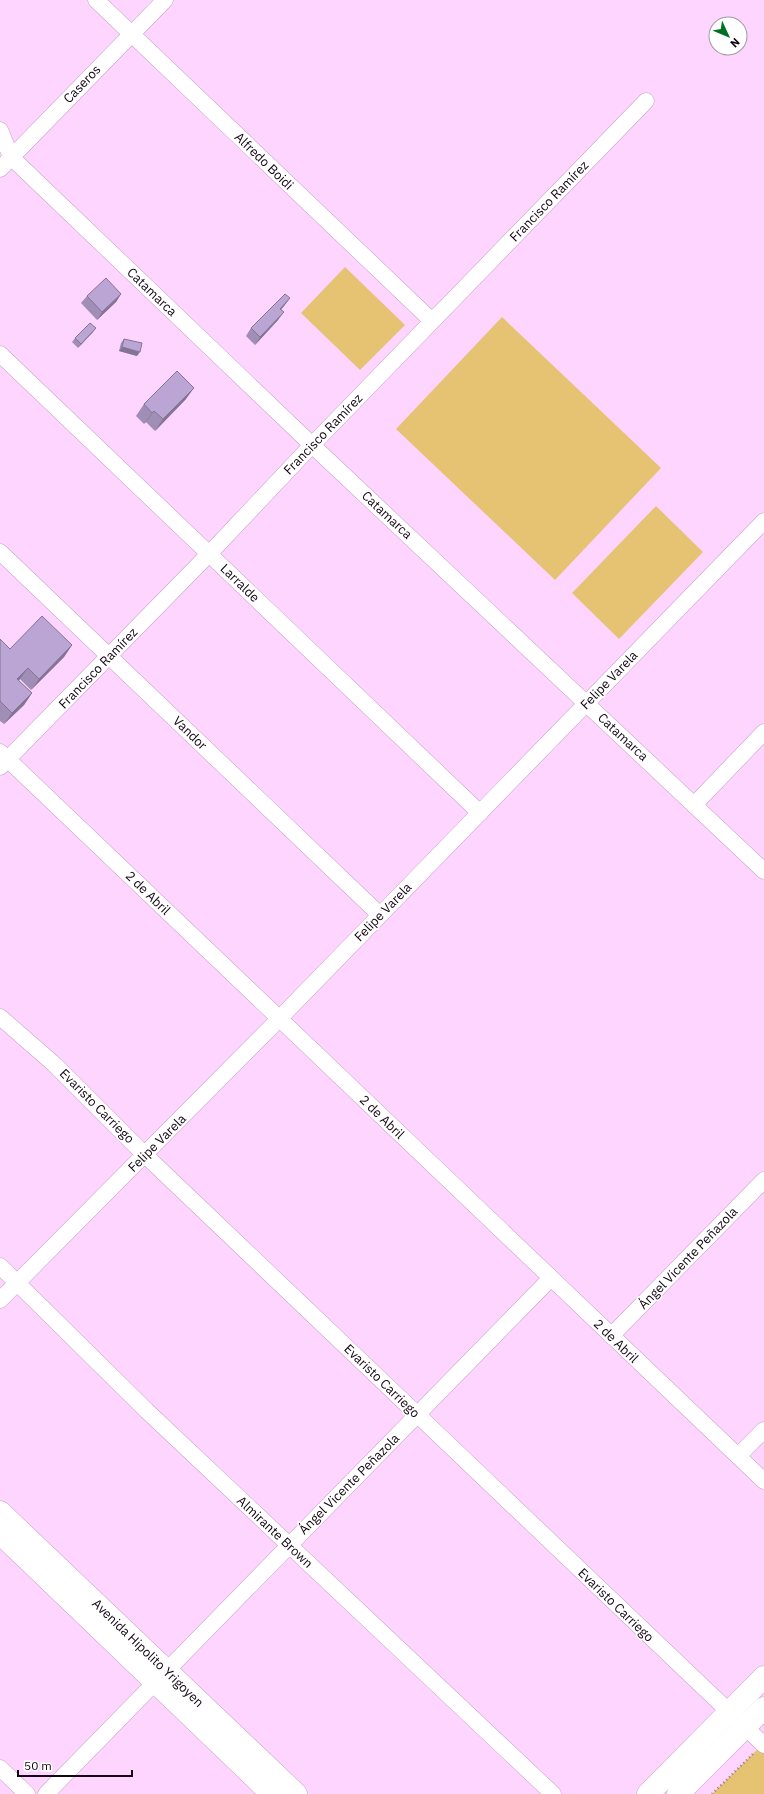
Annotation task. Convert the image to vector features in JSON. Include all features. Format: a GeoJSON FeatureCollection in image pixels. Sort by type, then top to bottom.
{"type":"FeatureCollection","features":[{"type":"Feature","properties":{"kind":"main road","name":"Avenida Hipolito Yrigoyen"},"geometry":{"type":"LineString","coordinates":[[0,1512],[161,1677],[272,1794]]}},
{"type":"Feature","properties":{"kind":"main road","name":"Avenida Hipolito Yrigoyen"},"geometry":{"type":"LineString","coordinates":[[0,1533],[161,1677],[296,1794]]}},
{"type":"Feature","properties":{"kind":"main road"},"geometry":{"type":"LineString","coordinates":[[648,1794],[764,1677]]}},
{"type":"Feature","properties":{"kind":"main road"},"geometry":{"type":"LineString","coordinates":[[678,1794],[764,1708]]}},
{"type":"Feature","properties":{"kind":"street","name":"Alfredo Boidi"},"geometry":{"type":"LineString","coordinates":[[96,0],[432,321]]}},
{"type":"Feature","properties":{"kind":"street","name":"Caseros"},"geometry":{"type":"LineString","coordinates":[[0,169],[6,156],[165,0]]}},
{"type":"Feature","properties":{"kind":"street","name":"Francisco Ramírez"},"geometry":{"type":"LineString","coordinates":[[3,760],[110,656],[312,445],[646,101]]}},
{"type":"Feature","properties":{"kind":"street","name":"Catamarca"},"geometry":{"type":"LineString","coordinates":[[0,130],[6,156],[764,871]]}},
{"type":"Feature","properties":{"kind":"street","name":"Larralde"},"geometry":{"type":"LineString","coordinates":[[0,354],[480,813]]}},
{"type":"Feature","properties":{"kind":"street","name":"Felipe Varela"},"geometry":{"type":"LineString","coordinates":[[0,1300],[279,1019],[764,521]]}},
{"type":"Feature","properties":{"kind":"street","name":"Vandor"},"geometry":{"type":"LineString","coordinates":[[0,552],[380,915]]}},
{"type":"Feature","properties":{"kind":"street"},"geometry":{"type":"LineString","coordinates":[[694,805],[764,732]]}},
{"type":"Feature","properties":{"kind":"street","name":"2 de Abril"},"geometry":{"type":"LineString","coordinates":[[3,760],[279,1019],[764,1481]]}},
{"type":"Feature","properties":{"kind":"street","name":"Evaristo Carriego"},"geometry":{"type":"LineString","coordinates":[[0,1016],[54,1064],[145,1155],[763,1745]]}},
{"type":"Feature","properties":{"kind":"street","name":"Ángel Vicente Peñazola"},"geometry":{"type":"LineString","coordinates":[[611,1336],[764,1180]]}},
{"type":"Feature","properties":{"kind":"street","name":"Almirante Brown"},"geometry":{"type":"LineString","coordinates":[[0,1266],[147,1411],[553,1794]]}},
{"type":"Feature","properties":{"kind":"street","name":"Ángel Vicente Peñazola"},"geometry":{"type":"LineString","coordinates":[[46,1794],[288,1545],[418,1415],[551,1278]]}},
{"type":"Feature","properties":{"kind":"street"},"geometry":{"type":"LineString","coordinates":[[738,1456],[764,1430]]}},
{"type":"Feature","properties":{"kind":"street"},"geometry":{"type":"LineString","coordinates":[[0,1768],[27,1794]]}},
{"type":"Feature","properties":{"kind":"path"},"geometry":{"type":"LineString","coordinates":[[712,1794],[763,1745]]}},
{"type":"Feature","properties":{"kind":"shaded area"},"geometry":{"type":"Polygon","coordinates":[[[345,267],[405,325],[360,370],[301,313],[345,267]]]}},
{"type":"Feature","properties":{"kind":"shaded area"},"geometry":{"type":"Polygon","coordinates":[[[502,317],[661,468],[555,580],[396,429],[502,317]]]}},
{"type":"Feature","properties":{"kind":"shaded area"},"geometry":{"type":"Polygon","coordinates":[[[656,506],[703,552],[619,639],[572,593],[656,506]]]}},
{"type":"Feature","properties":{"kind":"shaded area"},"geometry":{"type":"Polygon","coordinates":[[[763,1744],[764,1794],[712,1794],[763,1744]]]}},
{"type":"Feature","properties":{"kind":"building"},"geometry":{"type":"Polygon","coordinates":[[[106,278],[121,294],[102,312],[87,296],[106,278]]]}},
{"type":"Feature","properties":{"kind":"building"},"geometry":{"type":"Polygon","coordinates":[[[285,294],[290,298],[280,309],[284,312],[260,337],[251,328],[285,294]]]}},
{"type":"Feature","properties":{"kind":"building"},"geometry":{"type":"Polygon","coordinates":[[[90,323],[96,328],[81,344],[75,338],[90,323]]]}},
{"type":"Feature","properties":{"kind":"building"},"geometry":{"type":"Polygon","coordinates":[[[124,339],[142,343],[140,352],[122,347],[124,339]]]}},
{"type":"Feature","properties":{"kind":"building"},"geometry":{"type":"Polygon","coordinates":[[[177,371],[194,388],[163,419],[154,411],[152,413],[144,404],[177,371]]]}},
{"type":"Feature","properties":{"kind":"building"},"geometry":{"type":"Polygon","coordinates":[[[42,616],[72,645],[39,679],[28,668],[17,679],[32,693],[12,713],[0,701],[0,639],[10,649],[42,616]]]}}]}
